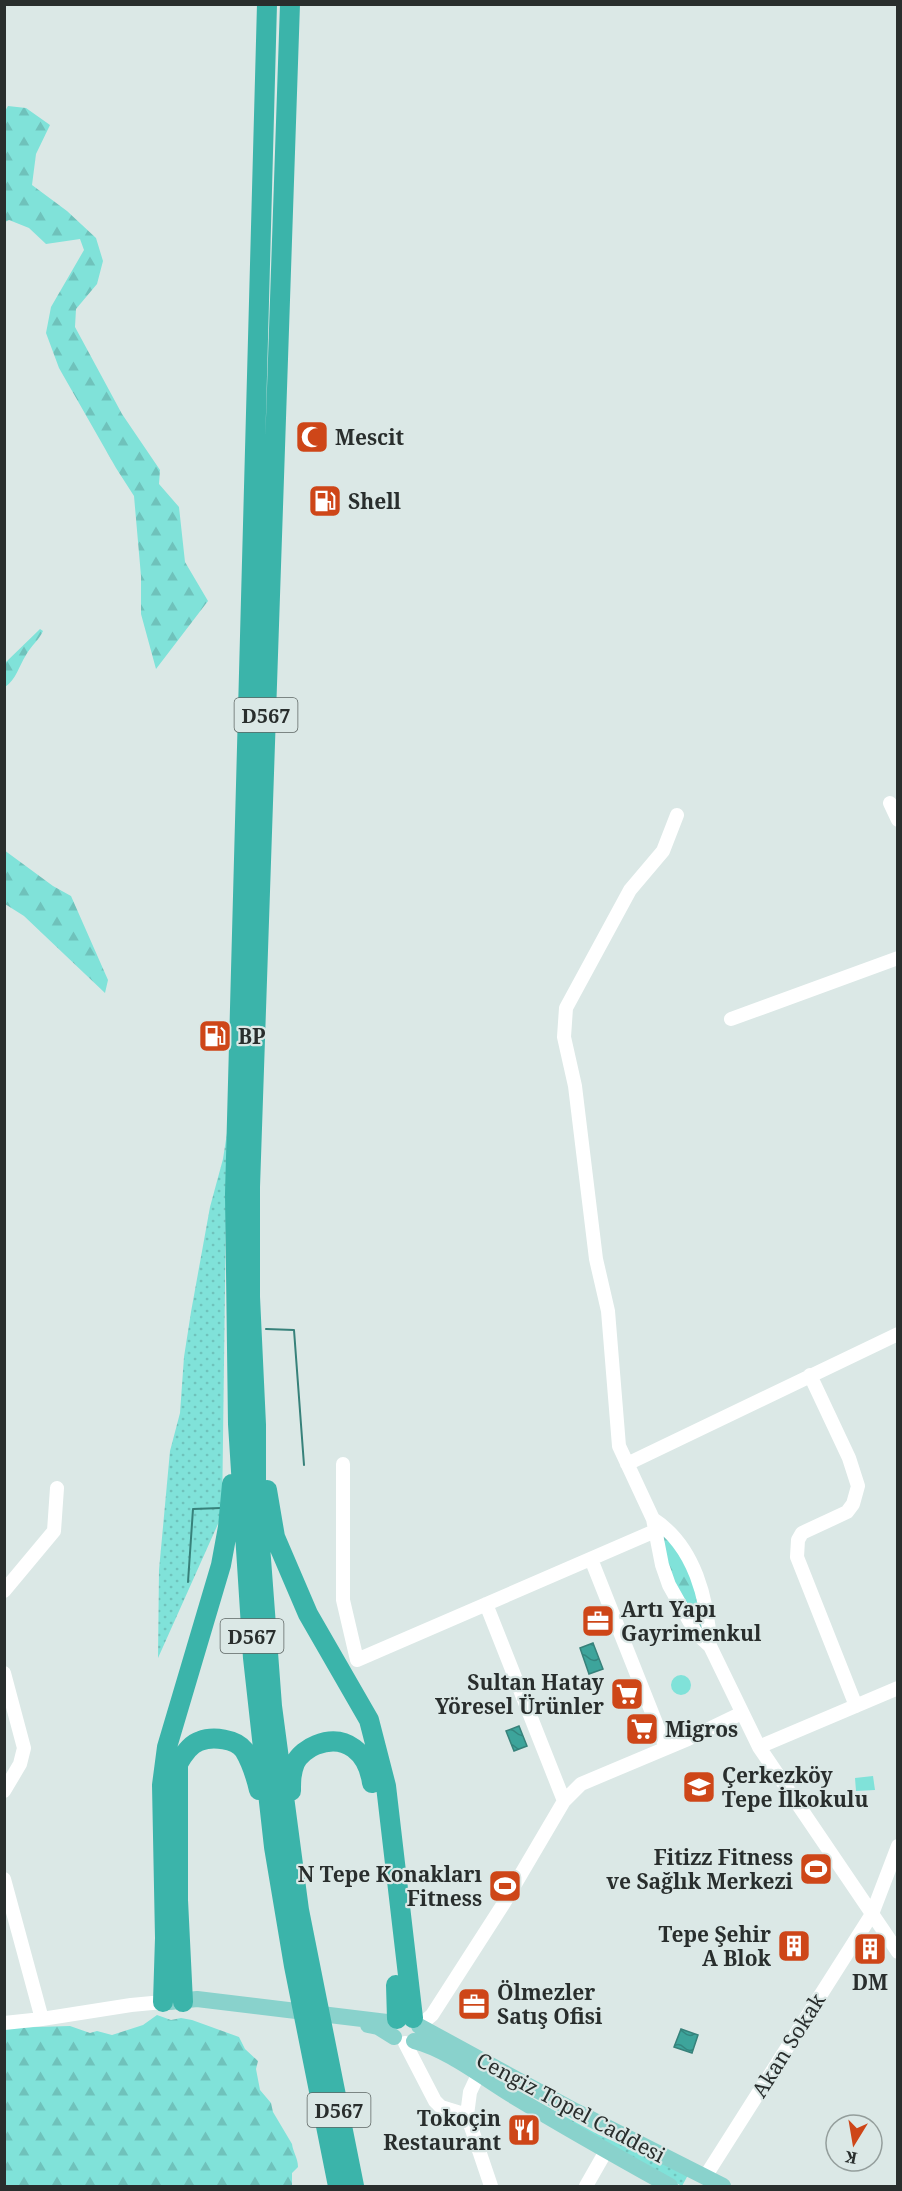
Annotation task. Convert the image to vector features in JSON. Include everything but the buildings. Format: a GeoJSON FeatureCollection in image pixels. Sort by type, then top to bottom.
{"type":"FeatureCollection","features":[{"type":"Feature","properties":{"kind":"highway","name":"D567"},"geometry":{"type":"LineString","coordinates":[[267,4],[235,1194],[247,1425],[253,1658],[282,1846],[294,1966],[338,2187]]}},
{"type":"Feature","properties":{"kind":"highway","name":"D567"},"geometry":{"type":"LineString","coordinates":[[247,1425],[250,1187],[290,4]]}},
{"type":"Feature","properties":{"kind":"highway"},"geometry":{"type":"LineString","coordinates":[[173,2002],[165,1938],[162,1785],[167,1747],[221,1565],[247,1425]]}},
{"type":"Feature","properties":{"kind":"highway"},"geometry":{"type":"LineString","coordinates":[[247,1425],[275,1537],[308,1614],[369,1720],[386,1786],[405,2029]]}},
{"type":"Feature","properties":{"kind":"highway"},"geometry":{"type":"LineString","coordinates":[[173,2002],[178,1900],[177,1780],[178,1764],[186,1751],[200,1741],[216,1739],[231,1741],[243,1749],[282,1846]]}},
{"type":"Feature","properties":{"kind":"highway"},"geometry":{"type":"LineString","coordinates":[[282,1846],[291,1774],[296,1760],[309,1748],[325,1741],[337,1741],[350,1745],[368,1764],[372,1779],[405,2029]]}},
{"type":"Feature","properties":{"kind":"highway","name":"D567"},"geometry":{"type":"LineString","coordinates":[[282,1846],[299,1910],[354,2187]]}},
{"type":"Feature","properties":{"kind":"main road"},"geometry":{"type":"LineString","coordinates":[[173,2002],[194,2006],[245,2007],[370,2022],[378,2027],[405,2029],[478,2075],[670,2187]]}},
{"type":"Feature","properties":{"kind":"main road","name":"Cengiz Topel Caddesi"},"geometry":{"type":"LineString","coordinates":[[405,2029],[575,2111],[705,2182]]}},
{"type":"Feature","properties":{"kind":"street"},"geometry":{"type":"LineString","coordinates":[[890,803],[897,820]]}},
{"type":"Feature","properties":{"kind":"street"},"geometry":{"type":"LineString","coordinates":[[677,814],[663,851],[630,890],[566,1008],[564,1037],[575,1086],[596,1259],[608,1311],[619,1446],[654,1525],[662,1566],[669,1585],[696,1633],[710,1646]]}},
{"type":"Feature","properties":{"kind":"street"},"geometry":{"type":"LineString","coordinates":[[731,1019],[897,958]]}},
{"type":"Feature","properties":{"kind":"street"},"geometry":{"type":"LineString","coordinates":[[627,1464],[897,1334]]}},
{"type":"Feature","properties":{"kind":"street"},"geometry":{"type":"LineString","coordinates":[[810,1375],[849,1458],[858,1486],[847,1512],[802,1533],[798,1540],[797,1557],[856,1706]]}},
{"type":"Feature","properties":{"kind":"street"},"geometry":{"type":"LineString","coordinates":[[343,1464],[343,1600],[357,1660],[591,1559],[654,1525],[663,1525],[694,1565],[706,1607],[710,1646],[759,1747],[897,1952]]}},
{"type":"Feature","properties":{"kind":"street"},"geometry":{"type":"LineString","coordinates":[[4,1591],[54,1531],[57,1488]]}},
{"type":"Feature","properties":{"kind":"street"},"geometry":{"type":"LineString","coordinates":[[591,1559],[666,1748]]}},
{"type":"Feature","properties":{"kind":"street"},"geometry":{"type":"LineString","coordinates":[[486,1604],[564,1801]]}},
{"type":"Feature","properties":{"kind":"street"},"geometry":{"type":"LineString","coordinates":[[4,1673],[24,1748],[20,1764],[4,1791]]}},
{"type":"Feature","properties":{"kind":"street"},"geometry":{"type":"LineString","coordinates":[[759,1747],[897,1688]]}},
{"type":"Feature","properties":{"kind":"street"},"geometry":{"type":"LineString","coordinates":[[467,2115],[441,2107],[435,2101],[405,2029],[432,2015],[504,1903],[564,1801],[581,1784],[742,1713]]}},
{"type":"Feature","properties":{"kind":"street","name":"Akan Sokak"},"geometry":{"type":"LineString","coordinates":[[705,2182],[872,1914],[897,1846]]}},
{"type":"Feature","properties":{"kind":"street"},"geometry":{"type":"LineString","coordinates":[[4,1879],[42,2019]]}},
{"type":"Feature","properties":{"kind":"street"},"geometry":{"type":"LineString","coordinates":[[4,2023],[131,2005],[173,2002]]}},
{"type":"Feature","properties":{"kind":"street"},"geometry":{"type":"LineString","coordinates":[[478,2075],[470,2092],[467,2115],[491,2187]]}},
{"type":"Feature","properties":{"kind":"street"},"geometry":{"type":"LineString","coordinates":[[586,2187],[606,2151]]}},
{"type":"Feature","properties":{"kind":"green space"},"geometry":{"type":"Polygon","coordinates":[[[8,106],[26,108],[50,125],[36,154],[32,185],[67,211],[96,238],[103,261],[97,284],[76,309],[75,327],[122,414],[160,470],[159,484],[179,507],[185,562],[208,601],[156,669],[141,614],[141,576],[134,496],[59,368],[46,333],[51,307],[84,250],[80,239],[46,244],[29,228],[9,220],[5,222],[4,113],[8,106]]]}},
{"type":"Feature","properties":{"kind":"green space"},"geometry":{"type":"Polygon","coordinates":[[[40,629],[43,631],[28,652],[15,677],[5,687],[5,663],[40,629]]]}},
{"type":"Feature","properties":{"kind":"green space"},"geometry":{"type":"Polygon","coordinates":[[[4,850],[53,886],[71,896],[108,980],[105,993],[24,916],[5,904],[4,850]]]}},
{"type":"Feature","properties":{"kind":"green space"},"geometry":{"type":"Polygon","coordinates":[[[227,1133],[222,1515],[158,1658],[159,1570],[170,1451],[180,1413],[184,1357],[191,1312],[210,1207],[223,1159],[227,1133]]]}},
{"type":"Feature","properties":{"kind":"green space"},"geometry":{"type":"Polygon","coordinates":[[[659,1525],[693,1571],[705,1638],[668,1578],[659,1525]]]}},
{"type":"Feature","properties":{"kind":"green space"},"geometry":{"type":"Polygon","coordinates":[[[681,1675],[688,1678],[691,1685],[688,1692],[681,1695],[674,1692],[671,1685],[674,1678],[681,1675]]]}},
{"type":"Feature","properties":{"kind":"green space"},"geometry":{"type":"Polygon","coordinates":[[[873,1776],[875,1790],[856,1791],[855,1778],[873,1776]]]}},
{"type":"Feature","properties":{"kind":"green space"},"geometry":{"type":"Polygon","coordinates":[[[157,2015],[171,2020],[181,2018],[192,2020],[239,2037],[245,2049],[258,2061],[256,2069],[260,2090],[271,2103],[273,2112],[292,2144],[297,2161],[298,2167],[292,2173],[292,2186],[5,2186],[4,2028],[70,2026],[90,2033],[97,2031],[112,2035],[143,2025],[157,2015]]]}},
{"type":"Feature","properties":{"kind":"green space"},"geometry":{"type":"Polygon","coordinates":[[[533,2099],[597,2134],[688,2175],[682,2186],[619,2153],[533,2099]]]}},
{"type":"Feature","properties":{"kind":"water"},"geometry":{"type":"Polygon","coordinates":[[[593,1643],[603,1669],[589,1674],[580,1648],[593,1643]]]}},
{"type":"Feature","properties":{"kind":"water"},"geometry":{"type":"Polygon","coordinates":[[[519,1726],[527,1746],[514,1751],[506,1731],[519,1726]]]}},
{"type":"Feature","properties":{"kind":"water"},"geometry":{"type":"Polygon","coordinates":[[[681,2029],[698,2035],[692,2053],[674,2047],[681,2029]]]}},
{"type":"Feature","properties":{"kind":"waterway"},"geometry":{"type":"LineString","coordinates":[[266,1329],[294,1330],[304,1465]]}},
{"type":"Feature","properties":{"kind":"waterway"},"geometry":{"type":"LineString","coordinates":[[188,1582],[193,1509],[221,1508]]}},
{"type":"Feature","properties":{"kind":"place","name":"Mescit"},"geometry":{"type":"Point","coordinates":[312,437]}},
{"type":"Feature","properties":{"kind":"place","name":"Shell"},"geometry":{"type":"Point","coordinates":[325,501]}},
{"type":"Feature","properties":{"kind":"place","name":"BP"},"geometry":{"type":"Point","coordinates":[215,1036]}},
{"type":"Feature","properties":{"kind":"place","name":"Artı Yapı Gayrimenkul"},"geometry":{"type":"Point","coordinates":[598,1621]}},
{"type":"Feature","properties":{"kind":"place","name":"Sultan Hatay Yöresel Ürünler"},"geometry":{"type":"Point","coordinates":[627,1694]}},
{"type":"Feature","properties":{"kind":"place","name":"Migros"},"geometry":{"type":"Point","coordinates":[642,1729]}},
{"type":"Feature","properties":{"kind":"place","name":"Çerkezköy Tepe İlkokulu"},"geometry":{"type":"Point","coordinates":[699,1787]}},
{"type":"Feature","properties":{"kind":"place","name":"Fitizz Fitness ve Sağlık Merkezi"},"geometry":{"type":"Point","coordinates":[816,1869]}},
{"type":"Feature","properties":{"kind":"place","name":"N Tepe Konakları Fitness"},"geometry":{"type":"Point","coordinates":[505,1886]}},
{"type":"Feature","properties":{"kind":"place","name":"Tepe Şehir A Blok"},"geometry":{"type":"Point","coordinates":[794,1946]}},
{"type":"Feature","properties":{"kind":"place","name":"DM"},"geometry":{"type":"Point","coordinates":[870,1949]}},
{"type":"Feature","properties":{"kind":"place","name":"Ölmezler Satış Ofisi"},"geometry":{"type":"Point","coordinates":[474,2004]}},
{"type":"Feature","properties":{"kind":"place","name":"Tokoçin Restaurant"},"geometry":{"type":"Point","coordinates":[524,2130]}}]}
